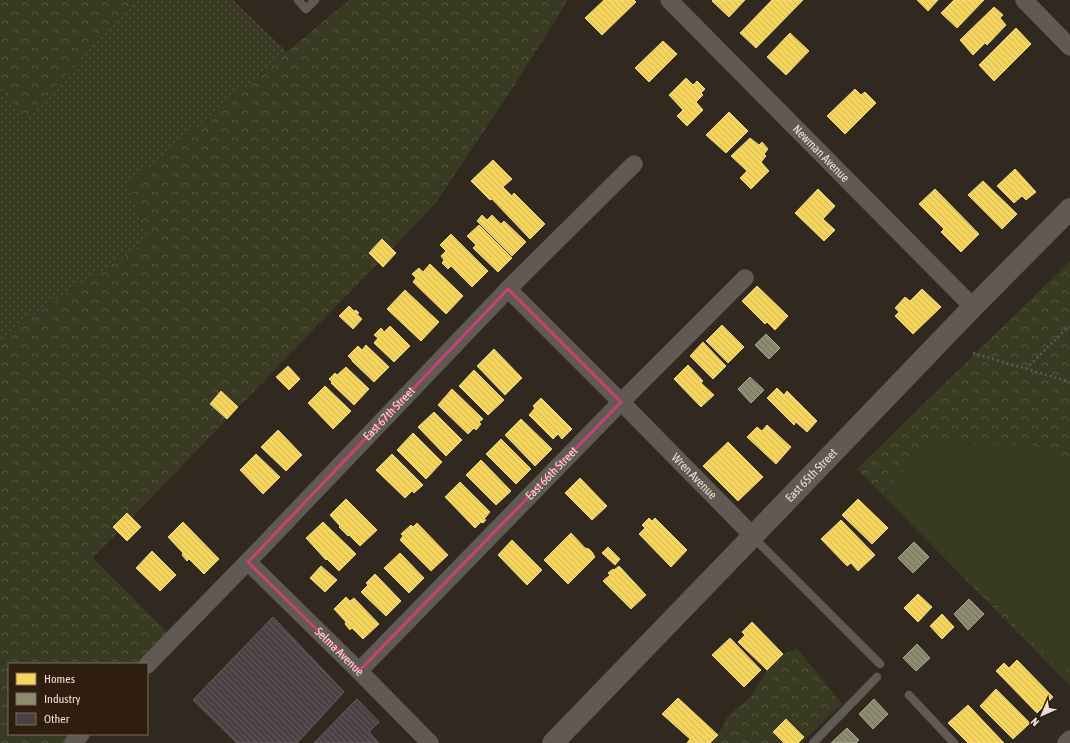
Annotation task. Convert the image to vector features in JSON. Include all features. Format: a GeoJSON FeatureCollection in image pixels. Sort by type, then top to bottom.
{"type":"FeatureCollection","features":[{"type":"Feature","properties":{"kind":"street","name":"Newman Avenue"},"geometry":{"type":"LineString","coordinates":[[669,0],[973,307]]}},
{"type":"Feature","properties":{"kind":"street"},"geometry":{"type":"LineString","coordinates":[[1024,0],[1070,47]]}},
{"type":"Feature","properties":{"kind":"street","name":"East 67th Street"},"geometry":{"type":"LineString","coordinates":[[148,664],[248,562],[508,290],[634,164]]}},
{"type":"Feature","properties":{"kind":"street","name":"East 65th Street"},"geometry":{"type":"LineString","coordinates":[[553,743],[973,307],[1070,209]]}},
{"type":"Feature","properties":{"kind":"street","name":"East 66th Street"},"geometry":{"type":"LineString","coordinates":[[359,671],[621,402],[745,278]]}},
{"type":"Feature","properties":{"kind":"street","name":"Wren Avenue"},"geometry":{"type":"LineString","coordinates":[[508,290],[753,536]]}},
{"type":"Feature","properties":{"kind":"street","name":"Selma Avenue"},"geometry":{"type":"LineString","coordinates":[[248,562],[430,743]]}},
{"type":"Feature","properties":{"kind":"street"},"geometry":{"type":"LineString","coordinates":[[73,743],[80,735]]}},
{"type":"Feature","properties":{"kind":"street"},"geometry":{"type":"LineString","coordinates":[[1066,743],[1070,739]]}},
{"type":"Feature","properties":{"kind":"lane"},"geometry":{"type":"LineString","coordinates":[[298,0],[306,9],[315,0]]}},
{"type":"Feature","properties":{"kind":"lane","name":"Wren Avenue"},"geometry":{"type":"LineString","coordinates":[[753,536],[880,664]]}},
{"type":"Feature","properties":{"kind":"lane"},"geometry":{"type":"LineString","coordinates":[[813,743],[877,677]]}},
{"type":"Feature","properties":{"kind":"lane"},"geometry":{"type":"LineString","coordinates":[[909,695],[954,743]]}},
{"type":"Feature","properties":{"kind":"path"},"geometry":{"type":"LineString","coordinates":[[1026,369],[1067,328],[1070,327]]}},
{"type":"Feature","properties":{"kind":"path"},"geometry":{"type":"LineString","coordinates":[[973,353],[1070,382]]}},
{"type":"Feature","properties":{"kind":"highlighted area"},"geometry":{"type":"Polygon","coordinates":[[[508,289],[621,402],[359,671],[248,562],[508,289]]]}},
{"type":"Feature","properties":{"kind":"green space"},"geometry":{"type":"Polygon","coordinates":[[[0,0],[138,0],[96,42],[24,121],[0,85],[0,0]]]}},
{"type":"Feature","properties":{"kind":"green space"},"geometry":{"type":"Polygon","coordinates":[[[138,0],[233,0],[287,52],[129,184],[149,240],[17,325],[0,346],[0,85],[24,120],[96,42],[138,0]]]}},
{"type":"Feature","properties":{"kind":"green space"},"geometry":{"type":"Polygon","coordinates":[[[349,0],[568,0],[514,86],[435,204],[93,558],[173,638],[148,663],[8,663],[8,735],[80,735],[73,743],[0,743],[0,346],[17,325],[149,240],[129,184],[349,0]]]}},
{"type":"Feature","properties":{"kind":"green space"},"geometry":{"type":"Polygon","coordinates":[[[1070,261],[1070,686],[857,469],[1070,261]]]}},
{"type":"Feature","properties":{"kind":"green space"},"geometry":{"type":"Polygon","coordinates":[[[933,444],[1033,445],[1070,460],[1070,669],[1063,671],[882,492],[933,444]]]}},
{"type":"Feature","properties":{"kind":"green space"},"geometry":{"type":"Polygon","coordinates":[[[797,648],[842,704],[801,743],[710,743],[718,735],[728,716],[752,695],[767,670],[783,654],[797,648]]]}},
{"type":"Feature","properties":{"kind":"building: Homes"},"geometry":{"type":"Polygon","coordinates":[[[604,0],[634,0],[636,2],[602,35],[585,18],[604,0]]]}},
{"type":"Feature","properties":{"kind":"building: Homes"},"geometry":{"type":"Polygon","coordinates":[[[745,0],[729,17],[712,1],[745,0]]]}},
{"type":"Feature","properties":{"kind":"building: Homes"},"geometry":{"type":"Polygon","coordinates":[[[772,0],[803,0],[756,48],[740,33],[772,0]]]}},
{"type":"Feature","properties":{"kind":"building: Homes"},"geometry":{"type":"Polygon","coordinates":[[[917,0],[938,0],[928,11],[917,0]]]}},
{"type":"Feature","properties":{"kind":"building: Homes"},"geometry":{"type":"Polygon","coordinates":[[[954,0],[984,0],[957,28],[941,13],[954,0]]]}},
{"type":"Feature","properties":{"kind":"building: Homes"},"geometry":{"type":"Polygon","coordinates":[[[994,7],[1003,15],[1000,18],[1006,25],[987,45],[985,43],[973,55],[960,40],[994,7]]]}},
{"type":"Feature","properties":{"kind":"building: Homes"},"geometry":{"type":"Polygon","coordinates":[[[1016,28],[1031,44],[994,81],[979,65],[1016,28]]]}},
{"type":"Feature","properties":{"kind":"building: Homes"},"geometry":{"type":"Polygon","coordinates":[[[790,33],[809,51],[786,75],[767,57],[790,33]]]}},
{"type":"Feature","properties":{"kind":"building: Homes"},"geometry":{"type":"Polygon","coordinates":[[[663,41],[677,54],[649,82],[635,68],[663,41]]]}},
{"type":"Feature","properties":{"kind":"building: Homes"},"geometry":{"type":"Polygon","coordinates":[[[686,78],[693,85],[697,81],[705,89],[701,93],[703,95],[696,102],[703,110],[687,126],[677,116],[683,110],[669,95],[686,78]]]}},
{"type":"Feature","properties":{"kind":"building: Homes"},"geometry":{"type":"Polygon","coordinates":[[[855,89],[861,95],[865,92],[876,103],[845,134],[827,116],[855,89]]]}},
{"type":"Feature","properties":{"kind":"building: Homes"},"geometry":{"type":"Polygon","coordinates":[[[729,112],[748,131],[726,153],[706,135],[729,112]]]}},
{"type":"Feature","properties":{"kind":"building: Homes"},"geometry":{"type":"Polygon","coordinates":[[[750,138],[759,145],[762,142],[768,149],[764,154],[766,156],[761,162],[769,171],[751,189],[740,178],[747,171],[731,156],[750,138]]]}},
{"type":"Feature","properties":{"kind":"building: Homes"},"geometry":{"type":"Polygon","coordinates":[[[493,160],[512,179],[503,187],[512,196],[514,193],[545,224],[530,239],[492,199],[490,200],[471,181],[493,160]]]}},
{"type":"Feature","properties":{"kind":"building: Homes"},"geometry":{"type":"Polygon","coordinates":[[[1015,169],[1036,192],[1026,200],[1022,196],[1014,203],[997,186],[1015,169]]]}},
{"type":"Feature","properties":{"kind":"building: Homes"},"geometry":{"type":"Polygon","coordinates":[[[983,181],[1017,214],[1002,229],[968,195],[983,181]]]}},
{"type":"Feature","properties":{"kind":"building: Homes"},"geometry":{"type":"Polygon","coordinates":[[[818,189],[835,206],[823,219],[835,230],[824,241],[795,213],[818,189]]]}},
{"type":"Feature","properties":{"kind":"building: Homes"},"geometry":{"type":"Polygon","coordinates":[[[935,189],[979,234],[961,252],[941,232],[944,229],[919,204],[935,189]]]}},
{"type":"Feature","properties":{"kind":"building: Homes"},"geometry":{"type":"Polygon","coordinates":[[[482,215],[487,220],[492,215],[501,224],[504,221],[526,242],[512,256],[477,221],[482,215]]]}},
{"type":"Feature","properties":{"kind":"building: Homes"},"geometry":{"type":"Polygon","coordinates":[[[479,225],[512,258],[498,272],[473,248],[476,245],[467,236],[479,225]]]}},
{"type":"Feature","properties":{"kind":"building: Homes"},"geometry":{"type":"Polygon","coordinates":[[[451,234],[488,271],[472,287],[451,266],[448,269],[442,263],[444,260],[441,256],[446,251],[440,245],[451,234]]]}},
{"type":"Feature","properties":{"kind":"building: Homes"},"geometry":{"type":"Polygon","coordinates":[[[382,239],[396,253],[383,267],[369,253],[382,239]]]}},
{"type":"Feature","properties":{"kind":"building: Homes"},"geometry":{"type":"Polygon","coordinates":[[[430,264],[463,296],[446,314],[413,282],[416,278],[412,274],[419,268],[423,272],[430,264]]]}},
{"type":"Feature","properties":{"kind":"building: Homes"},"geometry":{"type":"Polygon","coordinates":[[[757,286],[788,316],[775,330],[767,322],[765,324],[742,301],[757,286]]]}},
{"type":"Feature","properties":{"kind":"building: Homes"},"geometry":{"type":"Polygon","coordinates":[[[922,289],[941,307],[913,334],[895,316],[899,312],[895,308],[905,297],[910,301],[922,289]]]}},
{"type":"Feature","properties":{"kind":"building: Homes"},"geometry":{"type":"Polygon","coordinates":[[[405,290],[439,322],[421,341],[387,309],[405,290]]]}},
{"type":"Feature","properties":{"kind":"building: Homes"},"geometry":{"type":"Polygon","coordinates":[[[349,306],[354,311],[356,310],[359,313],[357,314],[362,319],[353,329],[339,316],[349,306]]]}},
{"type":"Feature","properties":{"kind":"building: Homes"},"geometry":{"type":"Polygon","coordinates":[[[722,325],[744,347],[728,363],[706,341],[722,325]]]}},
{"type":"Feature","properties":{"kind":"building: Homes"},"geometry":{"type":"Polygon","coordinates":[[[390,326],[410,346],[394,362],[374,343],[378,338],[374,335],[381,328],[384,332],[390,326]]]}},
{"type":"Feature","properties":{"kind":"building: Homes"},"geometry":{"type":"Polygon","coordinates":[[[703,342],[726,366],[713,379],[690,356],[703,342]]]}},
{"type":"Feature","properties":{"kind":"building: Homes"},"geometry":{"type":"Polygon","coordinates":[[[366,345],[389,367],[374,382],[348,356],[358,346],[362,350],[366,345]]]}},
{"type":"Feature","properties":{"kind":"building: Homes"},"geometry":{"type":"Polygon","coordinates":[[[494,349],[522,378],[505,395],[477,366],[494,349]]]}},
{"type":"Feature","properties":{"kind":"building: Homes"},"geometry":{"type":"Polygon","coordinates":[[[688,365],[703,381],[701,383],[714,395],[701,407],[674,379],[688,365]]]}},
{"type":"Feature","properties":{"kind":"building: Homes"},"geometry":{"type":"Polygon","coordinates":[[[288,366],[300,379],[289,390],[276,377],[288,366]]]}},
{"type":"Feature","properties":{"kind":"building: Homes"},"geometry":{"type":"Polygon","coordinates":[[[346,367],[369,389],[354,405],[331,383],[332,382],[329,379],[335,373],[337,375],[346,367]]]}},
{"type":"Feature","properties":{"kind":"building: Homes"},"geometry":{"type":"Polygon","coordinates":[[[474,370],[504,400],[488,415],[459,386],[474,370]]]}},
{"type":"Feature","properties":{"kind":"building: Homes"},"geometry":{"type":"Polygon","coordinates":[[[325,386],[351,411],[333,429],[308,403],[325,386]]]}},
{"type":"Feature","properties":{"kind":"building: Homes"},"geometry":{"type":"Polygon","coordinates":[[[777,388],[784,395],[787,391],[817,421],[807,432],[796,422],[794,425],[767,398],[777,388]]]}},
{"type":"Feature","properties":{"kind":"building: Homes"},"geometry":{"type":"Polygon","coordinates":[[[452,389],[483,419],[479,422],[481,424],[476,430],[474,428],[468,434],[438,405],[452,389]]]}},
{"type":"Feature","properties":{"kind":"building: Homes"},"geometry":{"type":"Polygon","coordinates":[[[221,391],[238,407],[227,419],[210,404],[221,391]]]}},
{"type":"Feature","properties":{"kind":"building: Homes"},"geometry":{"type":"Polygon","coordinates":[[[541,398],[572,429],[562,439],[558,434],[553,439],[529,415],[535,408],[533,406],[541,398]]]}},
{"type":"Feature","properties":{"kind":"building: Homes"},"geometry":{"type":"Polygon","coordinates":[[[434,412],[462,440],[446,456],[418,427],[434,412]]]}},
{"type":"Feature","properties":{"kind":"building: Homes"},"geometry":{"type":"Polygon","coordinates":[[[521,419],[552,449],[535,466],[505,435],[521,419]]]}},
{"type":"Feature","properties":{"kind":"building: Homes"},"geometry":{"type":"Polygon","coordinates":[[[767,425],[791,447],[776,464],[747,437],[757,427],[762,431],[767,425]]]}},
{"type":"Feature","properties":{"kind":"building: Homes"},"geometry":{"type":"Polygon","coordinates":[[[278,430],[302,455],[286,471],[261,447],[278,430]]]}},
{"type":"Feature","properties":{"kind":"building: Homes"},"geometry":{"type":"Polygon","coordinates":[[[413,433],[442,462],[426,479],[397,450],[413,433]]]}},
{"type":"Feature","properties":{"kind":"building: Homes"},"geometry":{"type":"Polygon","coordinates":[[[501,439],[531,469],[516,484],[486,454],[501,439]]]}},
{"type":"Feature","properties":{"kind":"building: Homes"},"geometry":{"type":"Polygon","coordinates":[[[728,442],[763,477],[738,501],[703,466],[728,442]]]}},
{"type":"Feature","properties":{"kind":"building: Homes"},"geometry":{"type":"Polygon","coordinates":[[[256,454],[280,477],[263,494],[240,470],[256,454]]]}},
{"type":"Feature","properties":{"kind":"building: Homes"},"geometry":{"type":"Polygon","coordinates":[[[392,454],[423,485],[414,493],[412,491],[405,498],[376,470],[392,454]]]}},
{"type":"Feature","properties":{"kind":"building: Homes"},"geometry":{"type":"Polygon","coordinates":[[[481,460],[511,491],[496,505],[466,475],[481,460]]]}},
{"type":"Feature","properties":{"kind":"building: Homes"},"geometry":{"type":"Polygon","coordinates":[[[580,478],[607,506],[592,520],[565,493],[580,478]]]}},
{"type":"Feature","properties":{"kind":"building: Homes"},"geometry":{"type":"Polygon","coordinates":[[[460,482],[490,512],[484,519],[486,520],[483,523],[481,522],[475,528],[445,497],[460,482]]]}},
{"type":"Feature","properties":{"kind":"building: Homes"},"geometry":{"type":"Polygon","coordinates":[[[346,499],[377,530],[360,546],[339,527],[340,526],[330,515],[346,499]]]}},
{"type":"Feature","properties":{"kind":"building: Homes"},"geometry":{"type":"Polygon","coordinates":[[[858,499],[888,528],[872,544],[842,515],[858,499]]]}},
{"type":"Feature","properties":{"kind":"building: Homes"},"geometry":{"type":"Polygon","coordinates":[[[127,513],[141,527],[127,541],[113,527],[127,513]]]}},
{"type":"Feature","properties":{"kind":"building: Homes"},"geometry":{"type":"Polygon","coordinates":[[[649,518],[652,521],[655,518],[687,550],[671,567],[639,534],[645,528],[642,525],[649,518]]]}},
{"type":"Feature","properties":{"kind":"building: Homes"},"geometry":{"type":"Polygon","coordinates":[[[841,520],[875,555],[858,571],[851,563],[847,566],[821,539],[841,520]]]}},
{"type":"Feature","properties":{"kind":"building: Homes"},"geometry":{"type":"Polygon","coordinates":[[[183,522],[219,559],[204,574],[189,559],[187,561],[182,555],[183,553],[168,537],[183,522]]]}},
{"type":"Feature","properties":{"kind":"building: Homes"},"geometry":{"type":"Polygon","coordinates":[[[323,522],[356,554],[339,571],[327,559],[326,560],[306,538],[323,522]]]}},
{"type":"Feature","properties":{"kind":"building: Homes"},"geometry":{"type":"Polygon","coordinates":[[[417,523],[448,555],[431,571],[400,540],[403,536],[401,534],[411,525],[413,527],[417,523]]]}},
{"type":"Feature","properties":{"kind":"building: Homes"},"geometry":{"type":"Polygon","coordinates":[[[571,533],[585,548],[592,552],[595,557],[568,584],[544,560],[571,533]]]}},
{"type":"Feature","properties":{"kind":"building: Homes"},"geometry":{"type":"Polygon","coordinates":[[[512,540],[542,570],[527,585],[498,555],[512,540]]]}},
{"type":"Feature","properties":{"kind":"building: Homes"},"geometry":{"type":"Polygon","coordinates":[[[608,547],[620,559],[615,565],[602,553],[608,547]]]}},
{"type":"Feature","properties":{"kind":"building: Homes"},"geometry":{"type":"Polygon","coordinates":[[[152,551],[176,575],[160,591],[136,568],[152,551]]]}},
{"type":"Feature","properties":{"kind":"building: Homes"},"geometry":{"type":"Polygon","coordinates":[[[400,553],[424,578],[409,593],[384,568],[400,553]]]}},
{"type":"Feature","properties":{"kind":"building: Homes"},"geometry":{"type":"Polygon","coordinates":[[[321,566],[337,580],[325,592],[310,578],[321,566]]]}},
{"type":"Feature","properties":{"kind":"building: Homes"},"geometry":{"type":"Polygon","coordinates":[[[619,566],[646,595],[631,609],[603,581],[610,575],[608,573],[619,566]]]}},
{"type":"Feature","properties":{"kind":"building: Homes"},"geometry":{"type":"Polygon","coordinates":[[[375,574],[401,601],[386,616],[361,592],[368,585],[366,583],[375,574]]]}},
{"type":"Feature","properties":{"kind":"building: Homes"},"geometry":{"type":"Polygon","coordinates":[[[918,594],[932,607],[918,622],[904,608],[918,594]]]}},
{"type":"Feature","properties":{"kind":"building: Homes"},"geometry":{"type":"Polygon","coordinates":[[[346,597],[350,601],[354,598],[379,624],[363,639],[352,628],[350,630],[345,624],[346,622],[334,609],[346,597]]]}},
{"type":"Feature","properties":{"kind":"building: Homes"},"geometry":{"type":"Polygon","coordinates":[[[942,614],[954,627],[942,639],[930,626],[942,614]]]}},
{"type":"Feature","properties":{"kind":"building: Homes"},"geometry":{"type":"Polygon","coordinates":[[[752,622],[783,654],[767,670],[738,642],[745,635],[742,632],[752,622]]]}},
{"type":"Feature","properties":{"kind":"building: Homes"},"geometry":{"type":"Polygon","coordinates":[[[730,638],[761,670],[744,687],[712,655],[730,638]]]}},
{"type":"Feature","properties":{"kind":"building: Homes"},"geometry":{"type":"Polygon","coordinates":[[[1017,660],[1053,697],[1037,713],[996,671],[1004,663],[1009,668],[1017,660]]]}},
{"type":"Feature","properties":{"kind":"building: Homes"},"geometry":{"type":"Polygon","coordinates":[[[996,689],[1030,723],[1013,739],[980,706],[996,689]]]}},
{"type":"Feature","properties":{"kind":"building: Homes"},"geometry":{"type":"Polygon","coordinates":[[[678,698],[718,735],[710,743],[687,743],[690,739],[662,714],[678,698]]]}},
{"type":"Feature","properties":{"kind":"building: Homes"},"geometry":{"type":"Polygon","coordinates":[[[968,705],[1004,743],[968,743],[948,723],[968,705]]]}},
{"type":"Feature","properties":{"kind":"building: Homes"},"geometry":{"type":"Polygon","coordinates":[[[786,719],[804,737],[798,743],[784,743],[773,732],[786,719]]]}},
{"type":"Feature","properties":{"kind":"building: Industry"},"geometry":{"type":"Polygon","coordinates":[[[766,334],[780,348],[769,359],[755,345],[766,334]]]}},
{"type":"Feature","properties":{"kind":"building: Industry"},"geometry":{"type":"Polygon","coordinates":[[[750,377],[764,390],[751,403],[738,389],[750,377]]]}},
{"type":"Feature","properties":{"kind":"building: Industry"},"geometry":{"type":"Polygon","coordinates":[[[914,542],[929,557],[913,573],[898,558],[914,542]]]}},
{"type":"Feature","properties":{"kind":"building: Industry"},"geometry":{"type":"Polygon","coordinates":[[[969,599],[984,614],[968,630],[954,614],[969,599]]]}},
{"type":"Feature","properties":{"kind":"building: Industry"},"geometry":{"type":"Polygon","coordinates":[[[917,644],[930,658],[916,671],[903,658],[917,644]]]}},
{"type":"Feature","properties":{"kind":"building: Industry"},"geometry":{"type":"Polygon","coordinates":[[[874,699],[888,714],[873,729],[859,714],[874,699]]]}},
{"type":"Feature","properties":{"kind":"building: Industry"},"geometry":{"type":"Polygon","coordinates":[[[847,728],[859,740],[856,743],[831,743],[847,728]]]}},
{"type":"Feature","properties":{"kind":"building: Other"},"geometry":{"type":"Polygon","coordinates":[[[273,617],[344,692],[297,743],[237,743],[193,700],[273,617]]]}},
{"type":"Feature","properties":{"kind":"building: Other"},"geometry":{"type":"Polygon","coordinates":[[[357,699],[379,722],[369,732],[379,743],[314,743],[357,699]]]}}]}
